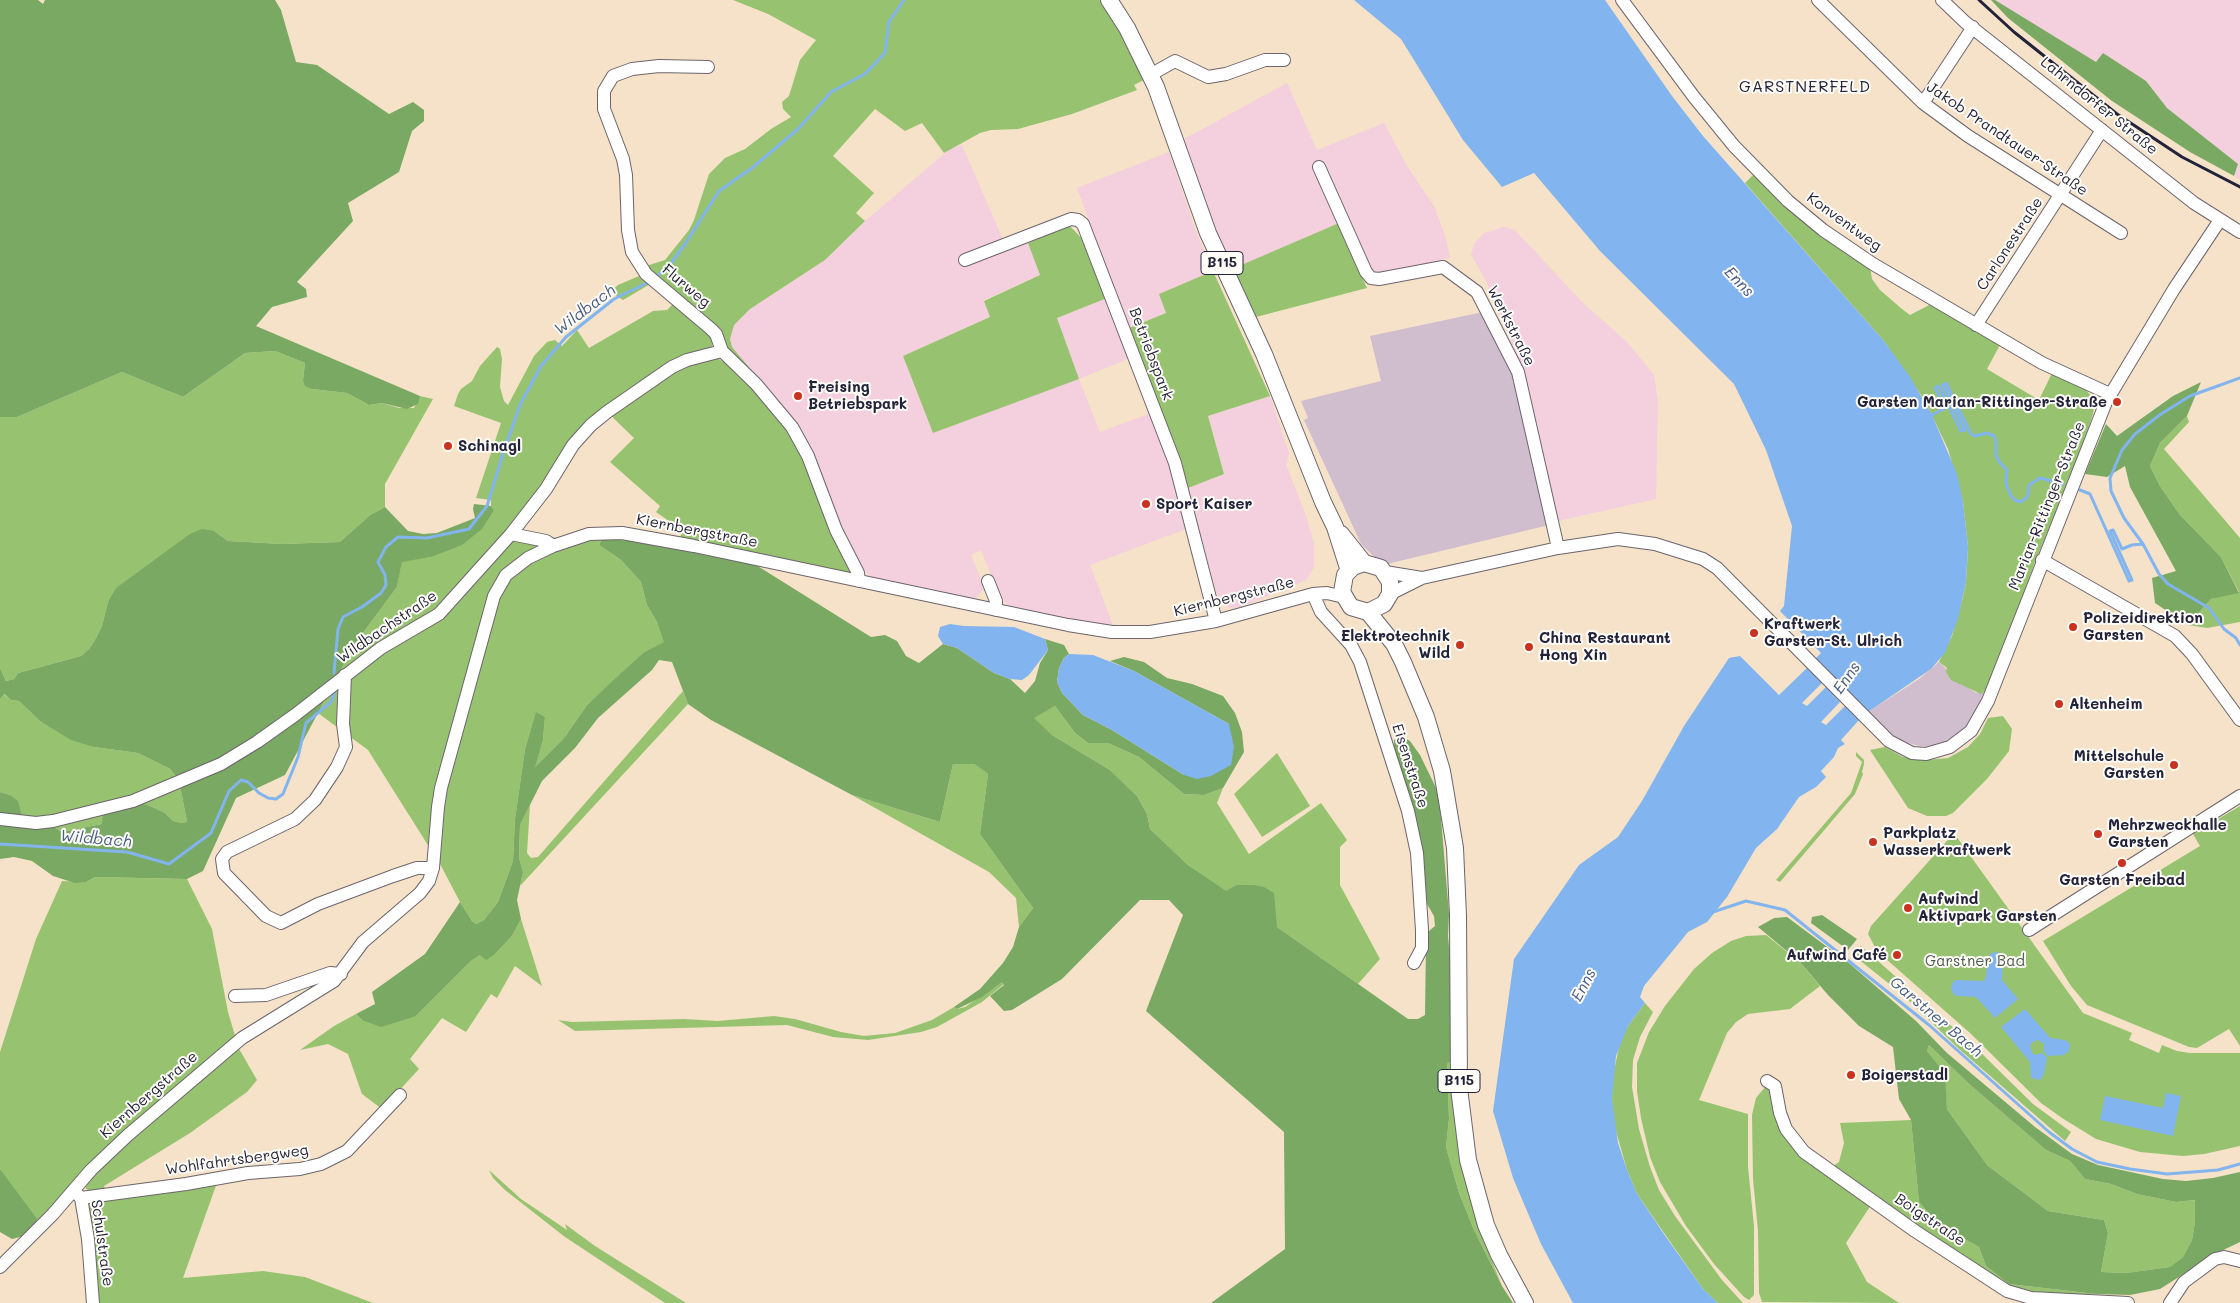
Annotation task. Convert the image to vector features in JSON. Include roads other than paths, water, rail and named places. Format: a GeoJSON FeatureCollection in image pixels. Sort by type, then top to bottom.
{"type":"FeatureCollection","features":[{"type":"Feature","properties":{"kind":"main road","name":"B115"},"geometry":{"type":"LineString","coordinates":[[1110,0],[1127,28],[1150,75],[1173,130],[1208,233],[1264,354],[1316,485],[1335,527],[1346,576],[1344,597],[1356,610],[1368,612],[1394,644]]}},
{"type":"Feature","properties":{"kind":"main road","name":"B115"},"geometry":{"type":"LineString","coordinates":[[1335,527],[1364,563],[1375,565],[1385,572],[1390,582],[1387,599],[1394,644],[1426,717],[1438,755],[1450,807],[1457,887],[1459,1088],[1468,1160],[1486,1225],[1503,1263],[1525,1303]]}},
{"type":"Feature","properties":{"kind":"main road"},"geometry":{"type":"LineString","coordinates":[[1346,576],[1364,563]]}},
{"type":"Feature","properties":{"kind":"main road"},"geometry":{"type":"LineString","coordinates":[[1368,612],[1387,599]]}},
{"type":"Feature","properties":{"kind":"street","name":"Konventweg"},"geometry":{"type":"LineString","coordinates":[[1622,0],[1717,125],[1750,163],[1788,201],[1853,252],[2042,363],[2110,394]]}},
{"type":"Feature","properties":{"kind":"street","name":"Jakob Prandtauer-Straße"},"geometry":{"type":"LineString","coordinates":[[1818,0],[1923,103],[1968,136],[2121,233]]}},
{"type":"Feature","properties":{"kind":"street","name":"Lahrndorfer Straße"},"geometry":{"type":"LineString","coordinates":[[1942,0],[1973,27],[2194,203],[2240,232]]}},
{"type":"Feature","properties":{"kind":"street"},"geometry":{"type":"LineString","coordinates":[[1923,103],[1973,27]]}},
{"type":"Feature","properties":{"kind":"street"},"geometry":{"type":"LineString","coordinates":[[1150,75],[1175,61],[1208,77],[1226,74],[1265,60],[1284,60]]}},
{"type":"Feature","properties":{"kind":"street","name":"Flurweg"},"geometry":{"type":"LineString","coordinates":[[708,67],[659,66],[632,68],[613,76],[604,91],[604,109],[623,158],[626,175],[629,241],[632,252],[646,274],[716,334],[722,351],[756,384],[792,427],[808,456],[836,530],[858,573],[859,582]]}},
{"type":"Feature","properties":{"kind":"street","name":"Carlonestraße"},"geometry":{"type":"LineString","coordinates":[[1976,325],[2102,130]]}},
{"type":"Feature","properties":{"kind":"street","name":"Werkstraße"},"geometry":{"type":"LineString","coordinates":[[1319,167],[1366,272],[1371,278],[1379,279],[1443,267],[1477,292],[1518,372],[1558,548]]}},
{"type":"Feature","properties":{"kind":"street","name":"Betriebspark"},"geometry":{"type":"LineString","coordinates":[[965,260],[1070,219],[1078,220],[1083,224],[1175,463],[1201,555],[1216,621]]}},
{"type":"Feature","properties":{"kind":"street","name":"Marian-Rittinger-Straße"},"geometry":{"type":"LineString","coordinates":[[1558,548],[1618,539],[1655,544],[1707,561],[1717,568],[1885,738],[1898,748],[1912,753],[1926,754],[1950,747],[1971,731],[1980,719],[2110,394],[2174,289],[2220,220]]}},
{"type":"Feature","properties":{"kind":"street","name":"Wildbachstraße"},"geometry":{"type":"LineString","coordinates":[[0,819],[36,822],[53,821],[133,801],[185,781],[221,764],[257,742],[381,648],[439,614],[511,534],[546,489],[569,450],[591,426],[626,397],[672,366],[722,351]]}},
{"type":"Feature","properties":{"kind":"street","name":"Kiernbergstraße"},"geometry":{"type":"LineString","coordinates":[[0,1266],[11,1258],[77,1194],[103,1158],[220,1055],[266,1022],[322,990],[341,974],[363,942],[420,893],[429,880],[433,868],[441,788],[494,596],[500,584],[515,566],[553,546],[589,534],[622,533],[685,544],[1068,626],[1112,632],[1150,632],[1216,621],[1313,594],[1327,593],[1344,597]]}},
{"type":"Feature","properties":{"kind":"street"},"geometry":{"type":"LineString","coordinates":[[511,534],[546,541],[553,546]]}},
{"type":"Feature","properties":{"kind":"street"},"geometry":{"type":"LineString","coordinates":[[1387,599],[1422,578],[1558,548]]}},
{"type":"Feature","properties":{"kind":"street"},"geometry":{"type":"LineString","coordinates":[[2042,560],[2175,636],[2192,654],[2240,720]]}},
{"type":"Feature","properties":{"kind":"street"},"geometry":{"type":"LineString","coordinates":[[1385,572],[1422,578]]}},
{"type":"Feature","properties":{"kind":"street"},"geometry":{"type":"LineString","coordinates":[[1327,593],[1346,576]]}},
{"type":"Feature","properties":{"kind":"street"},"geometry":{"type":"LineString","coordinates":[[988,581],[996,601],[996,610]]}},
{"type":"Feature","properties":{"kind":"street","name":"Eisenstraße"},"geometry":{"type":"LineString","coordinates":[[1313,594],[1320,612],[1351,645],[1360,662],[1408,812],[1417,853],[1422,930],[1422,948],[1414,963]]}},
{"type":"Feature","properties":{"kind":"street"},"geometry":{"type":"LineString","coordinates":[[345,675],[342,724],[346,746],[337,767],[315,800],[294,819],[227,852],[222,859],[224,873],[266,916],[281,923],[318,904],[376,882],[417,868],[433,868]]}},
{"type":"Feature","properties":{"kind":"street"},"geometry":{"type":"LineString","coordinates":[[2029,930],[2240,796]]}},
{"type":"Feature","properties":{"kind":"street"},"geometry":{"type":"LineString","coordinates":[[236,996],[266,995],[330,973],[341,974]]}},
{"type":"Feature","properties":{"kind":"street","name":"Boigstraße"},"geometry":{"type":"LineString","coordinates":[[1767,1081],[1774,1086],[1780,1114],[1786,1129],[1804,1152],[1915,1231],[2007,1291],[2031,1298],[2128,1303]]}},
{"type":"Feature","properties":{"kind":"street","name":"Wohlfahrtsbergweg"},"geometry":{"type":"LineString","coordinates":[[77,1194],[186,1184],[241,1174],[300,1169],[321,1164],[347,1151],[400,1096]]}},
{"type":"Feature","properties":{"kind":"street","name":"Schulstraße"},"geometry":{"type":"LineString","coordinates":[[77,1194],[92,1275],[93,1303]]}},
{"type":"Feature","properties":{"kind":"street"},"geometry":{"type":"LineString","coordinates":[[2170,1303],[2184,1282],[2215,1259],[2224,1257],[2240,1261]]}},
{"type":"Feature","properties":{"kind":"water","name":"Enns"},"geometry":{"type":"Polygon","coordinates":[[[1354,0],[1605,0],[1672,96],[1703,136],[1884,341],[1910,377],[1932,415],[1957,474],[1963,501],[1968,547],[1966,582],[1958,619],[1945,653],[1931,669],[1868,712],[1815,659],[1821,653],[1780,611],[1784,606],[1792,526],[1766,450],[1734,384],[1600,251],[1534,173],[1502,187],[1463,140],[1401,39],[1354,0]]]}},
{"type":"Feature","properties":{"kind":"water"},"geometry":{"type":"Polygon","coordinates":[[[950,624],[1014,627],[1045,639],[1048,650],[1029,675],[1022,680],[1010,679],[994,673],[957,648],[943,644],[938,636],[940,627],[950,624]]]}},
{"type":"Feature","properties":{"kind":"water"},"geometry":{"type":"Polygon","coordinates":[[[1069,654],[1093,655],[1134,671],[1229,724],[1234,747],[1231,765],[1211,776],[1197,779],[1184,775],[1112,730],[1083,715],[1062,693],[1057,682],[1059,668],[1064,658],[1069,654]]]}},
{"type":"Feature","properties":{"kind":"water","name":"Enns"},"geometry":{"type":"Polygon","coordinates":[[[1740,656],[1779,695],[1807,668],[1822,683],[1802,703],[1807,706],[1826,687],[1840,702],[1821,722],[1826,725],[1845,706],[1859,720],[1841,740],[1845,744],[1838,748],[1834,757],[1821,771],[1826,777],[1816,787],[1799,797],[1777,829],[1756,848],[1727,897],[1707,922],[1688,932],[1644,986],[1640,997],[1645,1003],[1628,1026],[1616,1056],[1612,1099],[1618,1143],[1627,1170],[1637,1194],[1666,1237],[1703,1289],[1718,1303],[1573,1303],[1541,1244],[1513,1178],[1493,1111],[1514,959],[1579,865],[1618,837],[1642,801],[1684,726],[1729,658],[1740,656]]]}},
{"type":"Feature","properties":{"kind":"water"},"geometry":{"type":"Polygon","coordinates":[[[1997,952],[2003,957],[2002,980],[2018,999],[1995,1018],[1976,997],[1957,996],[1954,995],[1951,989],[1953,982],[1956,980],[1984,981],[1988,958],[1991,953],[1997,952]]]}},
{"type":"Feature","properties":{"kind":"water"},"geometry":{"type":"Polygon","coordinates":[[[2025,1009],[2050,1038],[2065,1040],[2070,1044],[2069,1051],[2064,1055],[2048,1056],[2044,1052],[2044,1044],[2038,1040],[2030,1045],[2032,1053],[2035,1055],[2042,1053],[2047,1057],[2044,1074],[2040,1080],[2031,1078],[2030,1062],[2001,1027],[2025,1009]]]}},
{"type":"Feature","properties":{"kind":"water"},"geometry":{"type":"Polygon","coordinates":[[[2166,1093],[2181,1096],[2173,1136],[2100,1120],[2105,1096],[2163,1108],[2166,1093]]]}},
{"type":"Feature","properties":{"kind":"waterway","name":"Wildbach"},"geometry":{"type":"LineString","coordinates":[[656,277],[672,262],[719,191],[752,168],[798,129],[831,92],[865,74],[885,53],[889,22],[904,0]]}},
{"type":"Feature","properties":{"kind":"waterway","name":"Wildbach"},"geometry":{"type":"LineString","coordinates":[[334,673],[338,629],[343,617],[362,607],[381,593],[386,585],[385,575],[378,562],[386,547],[398,537],[427,538],[469,529],[487,506],[520,405],[541,366],[566,337],[614,299],[651,281]]}},
{"type":"Feature","properties":{"kind":"waterway","name":"Garstner Bach"},"geometry":{"type":"LineString","coordinates":[[2240,378],[2190,396],[2161,414],[2135,434],[2122,450],[2110,478],[2111,491],[2124,518],[2143,544],[2159,574],[2168,584],[2209,608],[2224,629],[2236,638],[2240,645]]}},
{"type":"Feature","properties":{"kind":"waterway"},"geometry":{"type":"LineString","coordinates":[[1932,415],[1945,408],[1935,388],[1939,386],[1961,431],[1965,430],[1943,385],[1946,383],[1971,434],[1975,436],[1987,433],[1994,436],[1996,455],[2000,463],[2007,470],[2006,484],[2011,496],[2015,500],[2020,502],[2025,499],[2028,495],[2029,485],[2040,478],[2063,484]]}},
{"type":"Feature","properties":{"kind":"waterway"},"geometry":{"type":"LineString","coordinates":[[2080,490],[2090,494],[2129,581],[2132,580],[2110,531],[2113,530],[2122,549],[2132,545],[2143,544]]}},
{"type":"Feature","properties":{"kind":"waterway","name":"Wildbach"},"geometry":{"type":"LineString","coordinates":[[0,844],[127,852],[169,864],[211,833],[229,791],[241,780],[248,782],[259,793],[268,798],[276,799],[283,794],[298,757],[306,723],[332,701],[335,690]]}},
{"type":"Feature","properties":{"kind":"waterway","name":"Garstner Bach"},"geometry":{"type":"LineString","coordinates":[[1710,913],[1746,901],[1785,910],[1929,1025],[2049,1132],[2072,1149],[2097,1162],[2167,1174],[2218,1170],[2240,1164]]}},
{"type":"Feature","properties":{"kind":"railway"},"geometry":{"type":"LineString","coordinates":[[1979,0],[2014,32],[2117,114],[2182,157],[2240,187]]}},
{"type":"Feature","properties":{"kind":"place","name":"Freising Betriebspark"},"geometry":{"type":"Point","coordinates":[798,396]}},
{"type":"Feature","properties":{"kind":"place","name":"Garsten Marian-Rittinger-Straße"},"geometry":{"type":"Point","coordinates":[2117,402]}},
{"type":"Feature","properties":{"kind":"place","name":"Schinagl"},"geometry":{"type":"Point","coordinates":[448,446]}},
{"type":"Feature","properties":{"kind":"place","name":"Sport Kaiser"},"geometry":{"type":"Point","coordinates":[1146,504]}},
{"type":"Feature","properties":{"kind":"place","name":"Polizeidirektion Garsten"},"geometry":{"type":"Point","coordinates":[2073,627]}},
{"type":"Feature","properties":{"kind":"place","name":"Kraftwerk Garsten-St. Ulrich"},"geometry":{"type":"Point","coordinates":[1754,633]}},
{"type":"Feature","properties":{"kind":"place","name":"Elektrotechnik Wild"},"geometry":{"type":"Point","coordinates":[1460,645]}},
{"type":"Feature","properties":{"kind":"place","name":"China Restaurant Hong Xin"},"geometry":{"type":"Point","coordinates":[1529,647]}},
{"type":"Feature","properties":{"kind":"place","name":"Altenheim"},"geometry":{"type":"Point","coordinates":[2059,704]}},
{"type":"Feature","properties":{"kind":"place","name":"Mittelschule Garsten"},"geometry":{"type":"Point","coordinates":[2174,765]}},
{"type":"Feature","properties":{"kind":"place","name":"Mehrzweckhalle Garsten"},"geometry":{"type":"Point","coordinates":[2098,834]}},
{"type":"Feature","properties":{"kind":"place","name":"Parkplatz Wasserkraftwerk"},"geometry":{"type":"Point","coordinates":[1873,842]}},
{"type":"Feature","properties":{"kind":"place","name":"Garsten Freibad"},"geometry":{"type":"Point","coordinates":[2122,863]}},
{"type":"Feature","properties":{"kind":"place","name":"Aufwind Aktivpark Garsten"},"geometry":{"type":"Point","coordinates":[1908,908]}},
{"type":"Feature","properties":{"kind":"place","name":"Aufwind Café"},"geometry":{"type":"Point","coordinates":[1897,955]}},
{"type":"Feature","properties":{"kind":"place","name":"Boigerstadl"},"geometry":{"type":"Point","coordinates":[1851,1075]}},
{"type":"Feature","properties":{"kind":"district","name":"GARSTNERFELD"},"geometry":{"type":"Point","coordinates":[1805,87]}},
{"type":"Feature","properties":{"kind":"park label","name":"Garstner Bad"},"geometry":{"type":"Point","coordinates":[1975,961]}}]}
